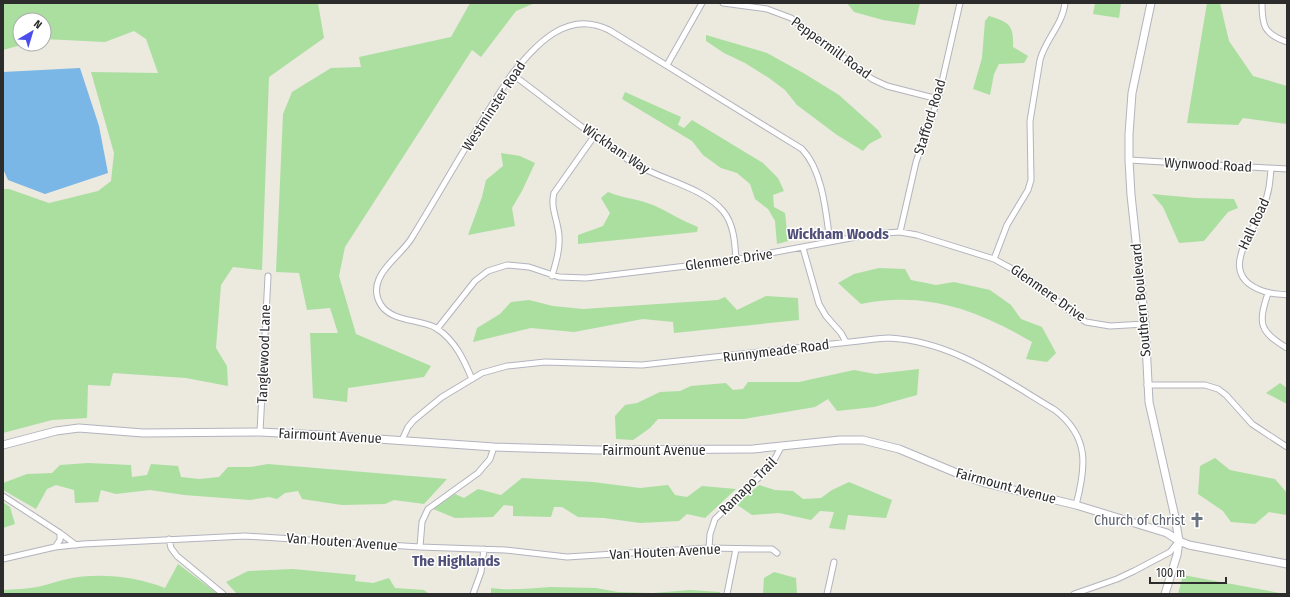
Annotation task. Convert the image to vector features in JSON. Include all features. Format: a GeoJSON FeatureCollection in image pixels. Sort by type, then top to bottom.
{"type":"FeatureCollection","features":[{"type":"Feature","properties":{"kind":"main road","name":"Southern Boulevard"},"geometry":{"type":"LineString","coordinates":[[1151,3],[1132,93],[1129,160],[1145,324],[1147,385],[1152,420],[1175,517],[1179,541],[1177,555],[1165,594]]}},
{"type":"Feature","properties":{"kind":"main road","name":"Fairmount Avenue"},"geometry":{"type":"LineString","coordinates":[[3,445],[50,432],[70,429],[143,433],[260,432],[494,447],[598,450],[746,450],[840,440],[863,440],[899,449],[951,471],[985,483],[1076,505],[1167,533],[1179,541],[1208,549],[1287,564]]}},
{"type":"Feature","properties":{"kind":"street"},"geometry":{"type":"LineString","coordinates":[[667,65],[702,3]]}},
{"type":"Feature","properties":{"kind":"street","name":"Peppermill Road"},"geometry":{"type":"LineString","coordinates":[[723,3],[766,9],[791,18],[872,79],[887,86],[938,99]]}},
{"type":"Feature","properties":{"kind":"street","name":"Stafford Road"},"geometry":{"type":"LineString","coordinates":[[900,232],[916,162],[938,99],[960,3]]}},
{"type":"Feature","properties":{"kind":"street"},"geometry":{"type":"LineString","coordinates":[[994,259],[1007,225],[1030,185],[1032,173],[1030,121],[1040,60],[1042,52],[1061,18],[1065,3]]}},
{"type":"Feature","properties":{"kind":"street"},"geometry":{"type":"LineString","coordinates":[[1262,3],[1262,19],[1265,28],[1274,37],[1287,42]]}},
{"type":"Feature","properties":{"kind":"street","name":"Westminster Road"},"geometry":{"type":"LineString","coordinates":[[472,379],[459,352],[448,339],[437,329],[419,321],[398,317],[389,313],[379,300],[376,288],[385,269],[410,241],[512,74],[542,42],[559,30],[577,23],[601,26],[802,148],[812,161],[818,174],[830,242]]}},
{"type":"Feature","properties":{"kind":"street","name":"Wickham Way"},"geometry":{"type":"LineString","coordinates":[[512,74],[630,160],[652,173],[688,188],[715,202],[724,211],[730,222],[736,260]]}},
{"type":"Feature","properties":{"kind":"street"},"geometry":{"type":"LineString","coordinates":[[552,276],[559,246],[557,224],[552,203],[554,193],[595,135]]}},
{"type":"Feature","properties":{"kind":"street","name":"Wynwood Road"},"geometry":{"type":"LineString","coordinates":[[1129,160],[1287,169]]}},
{"type":"Feature","properties":{"kind":"street","name":"Hall Road"},"geometry":{"type":"LineString","coordinates":[[1271,168],[1269,189],[1264,205],[1242,249],[1239,260],[1240,271],[1244,279],[1251,286],[1268,293],[1287,295]]}},
{"type":"Feature","properties":{"kind":"street","name":"Glenmere Drive"},"geometry":{"type":"LineString","coordinates":[[437,329],[472,284],[488,271],[500,266],[523,265],[552,276],[586,278],[736,260],[886,232],[900,232],[918,235],[994,259],[1027,277],[1072,313],[1086,322],[1110,326],[1145,324]]}},
{"type":"Feature","properties":{"kind":"street"},"geometry":{"type":"LineString","coordinates":[[803,248],[819,304],[826,316],[841,333],[846,342]]}},
{"type":"Feature","properties":{"kind":"street","name":"Tanglewood Lane"},"geometry":{"type":"LineString","coordinates":[[260,432],[268,276]]}},
{"type":"Feature","properties":{"kind":"street"},"geometry":{"type":"LineString","coordinates":[[1268,293],[1262,316],[1264,329],[1272,339],[1287,348]]}},
{"type":"Feature","properties":{"kind":"street","name":"Runnymeade Road"},"geometry":{"type":"LineString","coordinates":[[402,440],[408,427],[414,420],[442,397],[482,373],[517,364],[545,362],[642,365],[846,342],[895,339],[945,350],[977,364],[1055,410],[1068,421],[1081,444],[1084,455],[1082,481],[1076,505]]}},
{"type":"Feature","properties":{"kind":"street"},"geometry":{"type":"LineString","coordinates":[[1147,385],[1205,385],[1218,389],[1226,395],[1252,424],[1287,447]]}},
{"type":"Feature","properties":{"kind":"street"},"geometry":{"type":"LineString","coordinates":[[420,547],[422,522],[428,509],[478,473],[490,459],[494,447]]}},
{"type":"Feature","properties":{"kind":"street","name":"Ramapo Trail"},"geometry":{"type":"LineString","coordinates":[[709,548],[710,534],[715,519],[771,466],[781,447]]}},
{"type":"Feature","properties":{"kind":"street"},"geometry":{"type":"LineString","coordinates":[[3,496],[76,544]]}},
{"type":"Feature","properties":{"kind":"street"},"geometry":{"type":"LineString","coordinates":[[55,547],[60,540],[60,533]]}},
{"type":"Feature","properties":{"kind":"street","name":"Van Houten Avenue"},"geometry":{"type":"LineString","coordinates":[[3,559],[55,547],[76,544],[245,536],[420,547],[484,549],[578,557],[709,548],[767,549],[777,553]]}},
{"type":"Feature","properties":{"kind":"street"},"geometry":{"type":"LineString","coordinates":[[169,539],[171,548],[177,556],[223,594]]}},
{"type":"Feature","properties":{"kind":"street"},"geometry":{"type":"LineString","coordinates":[[1074,594],[1117,579],[1134,571],[1170,552],[1179,541]]}},
{"type":"Feature","properties":{"kind":"street"},"geometry":{"type":"LineString","coordinates":[[473,594],[481,572],[484,549]]}},
{"type":"Feature","properties":{"kind":"street"},"geometry":{"type":"LineString","coordinates":[[727,594],[736,549]]}},
{"type":"Feature","properties":{"kind":"street"},"geometry":{"type":"LineString","coordinates":[[827,594],[834,562]]}},
{"type":"Feature","properties":{"kind":"green space"},"geometry":{"type":"Polygon","coordinates":[[[3,3],[318,3],[324,38],[269,77],[262,270],[233,267],[221,285],[216,348],[227,366],[228,386],[186,378],[113,373],[110,386],[88,385],[87,418],[52,420],[3,433],[3,189],[9,189],[49,203],[98,191],[111,181],[114,153],[91,72],[158,73],[146,39],[134,31],[105,42],[52,39],[52,12],[12,12],[12,48],[3,50],[3,3]]]}},
{"type":"Feature","properties":{"kind":"green space"},"geometry":{"type":"Polygon","coordinates":[[[470,3],[535,3],[516,11],[481,57],[472,50],[345,247],[339,276],[356,334],[431,366],[424,377],[348,388],[347,402],[313,398],[310,333],[338,333],[330,308],[307,310],[299,273],[276,272],[283,114],[292,92],[331,68],[361,67],[359,57],[451,37],[470,3]]]}},
{"type":"Feature","properties":{"kind":"green space"},"geometry":{"type":"Polygon","coordinates":[[[847,3],[920,3],[915,25],[883,20],[854,12],[847,3]]]}},
{"type":"Feature","properties":{"kind":"green space"},"geometry":{"type":"Polygon","coordinates":[[[1095,3],[1121,3],[1119,18],[1093,14],[1095,3]]]}},
{"type":"Feature","properties":{"kind":"green space"},"geometry":{"type":"Polygon","coordinates":[[[1207,3],[1220,3],[1229,41],[1253,76],[1287,86],[1287,124],[1243,118],[1238,125],[1187,123],[1207,3]]]}},
{"type":"Feature","properties":{"kind":"green space"},"geometry":{"type":"Polygon","coordinates":[[[989,16],[1001,20],[1009,26],[1012,34],[1013,47],[1028,56],[1024,63],[999,64],[994,74],[990,95],[973,89],[982,58],[985,21],[989,16]]]}},
{"type":"Feature","properties":{"kind":"green space"},"geometry":{"type":"Polygon","coordinates":[[[706,35],[767,53],[805,74],[839,95],[878,130],[882,137],[869,144],[863,151],[837,135],[797,105],[785,90],[769,78],[745,63],[724,53],[706,41],[706,35]]]}},
{"type":"Feature","properties":{"kind":"green space"},"geometry":{"type":"Polygon","coordinates":[[[625,92],[681,117],[678,125],[684,128],[692,120],[763,163],[778,178],[784,191],[773,195],[774,207],[785,213],[788,241],[777,244],[775,221],[768,209],[755,199],[750,184],[737,173],[721,168],[703,155],[692,141],[622,99],[625,92]]]}},
{"type":"Feature","properties":{"kind":"green space"},"geometry":{"type":"Polygon","coordinates":[[[501,153],[520,156],[535,163],[512,208],[515,226],[468,235],[482,197],[486,180],[503,166],[501,153]]]}},
{"type":"Feature","properties":{"kind":"green space"},"geometry":{"type":"Polygon","coordinates":[[[608,192],[653,205],[698,227],[697,232],[578,244],[578,235],[603,226],[610,213],[601,198],[608,192]]]}},
{"type":"Feature","properties":{"kind":"green space"},"geometry":{"type":"Polygon","coordinates":[[[1152,194],[1195,198],[1234,199],[1238,208],[1228,212],[1204,241],[1179,243],[1163,207],[1152,194]]]}},
{"type":"Feature","properties":{"kind":"green space"},"geometry":{"type":"Polygon","coordinates":[[[879,268],[905,269],[911,280],[936,285],[954,282],[990,290],[1011,305],[1021,319],[1042,327],[1056,353],[1047,362],[1026,359],[1032,342],[971,312],[929,302],[907,300],[861,304],[838,283],[854,274],[879,268]]]}},
{"type":"Feature","properties":{"kind":"green space"},"geometry":{"type":"Polygon","coordinates":[[[766,296],[798,298],[799,320],[674,333],[673,322],[643,319],[574,332],[531,328],[473,342],[477,328],[500,314],[511,302],[529,300],[553,306],[583,309],[718,300],[725,297],[737,310],[766,296]]]}},
{"type":"Feature","properties":{"kind":"green space"},"geometry":{"type":"Polygon","coordinates":[[[919,369],[917,395],[874,407],[837,411],[828,399],[815,407],[744,419],[658,419],[650,428],[633,440],[616,439],[615,416],[625,405],[637,403],[660,392],[680,391],[691,386],[726,383],[733,390],[743,389],[748,382],[799,382],[854,370],[875,374],[919,369]]]}},
{"type":"Feature","properties":{"kind":"green space"},"geometry":{"type":"Polygon","coordinates":[[[1280,383],[1287,388],[1287,404],[1266,393],[1280,383]]]}},
{"type":"Feature","properties":{"kind":"green space"},"geometry":{"type":"Polygon","coordinates":[[[1215,458],[1230,470],[1275,479],[1287,493],[1287,515],[1269,512],[1255,524],[1231,522],[1223,511],[1198,494],[1200,466],[1215,458]]]}},
{"type":"Feature","properties":{"kind":"green space"},"geometry":{"type":"Polygon","coordinates":[[[88,463],[131,465],[132,477],[147,475],[151,464],[178,466],[181,477],[199,479],[219,477],[228,467],[251,467],[268,464],[447,479],[424,504],[394,500],[385,504],[342,505],[302,499],[298,491],[285,493],[277,499],[269,497],[250,500],[184,495],[150,490],[116,494],[101,490],[98,502],[75,503],[74,490],[56,485],[47,489],[36,509],[3,490],[3,483],[27,474],[52,473],[60,465],[88,463]]]}},
{"type":"Feature","properties":{"kind":"green space"},"geometry":{"type":"Polygon","coordinates":[[[522,478],[593,482],[640,488],[668,485],[675,495],[687,497],[702,486],[736,489],[705,518],[687,514],[679,521],[640,523],[604,518],[578,517],[562,507],[554,507],[551,517],[513,516],[513,506],[504,505],[493,517],[455,518],[433,509],[455,494],[464,498],[478,489],[501,495],[522,478]]]}},
{"type":"Feature","properties":{"kind":"green space"},"geometry":{"type":"Polygon","coordinates":[[[849,482],[892,500],[886,518],[848,515],[845,530],[829,528],[834,512],[820,511],[811,520],[779,513],[752,515],[736,504],[759,485],[775,490],[793,491],[803,499],[821,498],[832,490],[849,482]]]}},
{"type":"Feature","properties":{"kind":"green space"},"geometry":{"type":"Polygon","coordinates":[[[3,502],[10,507],[15,524],[3,528],[3,502]]]}},
{"type":"Feature","properties":{"kind":"green space"},"geometry":{"type":"Polygon","coordinates":[[[178,564],[218,594],[3,594],[3,590],[33,588],[72,578],[96,576],[119,577],[143,581],[165,588],[178,564]]]}},
{"type":"Feature","properties":{"kind":"green space"},"geometry":{"type":"Polygon","coordinates":[[[293,569],[356,575],[355,581],[373,583],[389,578],[395,588],[424,590],[429,594],[237,594],[226,582],[248,571],[293,569]]]}},
{"type":"Feature","properties":{"kind":"green space"},"geometry":{"type":"Polygon","coordinates":[[[774,572],[796,578],[797,594],[763,594],[764,578],[774,572]]]}},
{"type":"Feature","properties":{"kind":"green space"},"geometry":{"type":"Polygon","coordinates":[[[1183,575],[1285,594],[1178,594],[1183,575]]]}},
{"type":"Feature","properties":{"kind":"green space"},"geometry":{"type":"Polygon","coordinates":[[[551,587],[596,588],[618,592],[653,593],[690,590],[720,592],[720,594],[491,594],[491,588],[514,589],[551,587]]]}},
{"type":"Feature","properties":{"kind":"water"},"geometry":{"type":"Polygon","coordinates":[[[80,68],[99,126],[108,173],[45,194],[8,180],[3,169],[3,72],[80,68]]]}},
{"type":"Feature","properties":{"kind":"place","name":"Church of Christ"},"geometry":{"type":"Point","coordinates":[1197,520]}},
{"type":"Feature","properties":{"kind":"district","name":"Wickham Woods"},"geometry":{"type":"Point","coordinates":[838,234]}},
{"type":"Feature","properties":{"kind":"district","name":"The Highlands"},"geometry":{"type":"Point","coordinates":[456,561]}}]}
